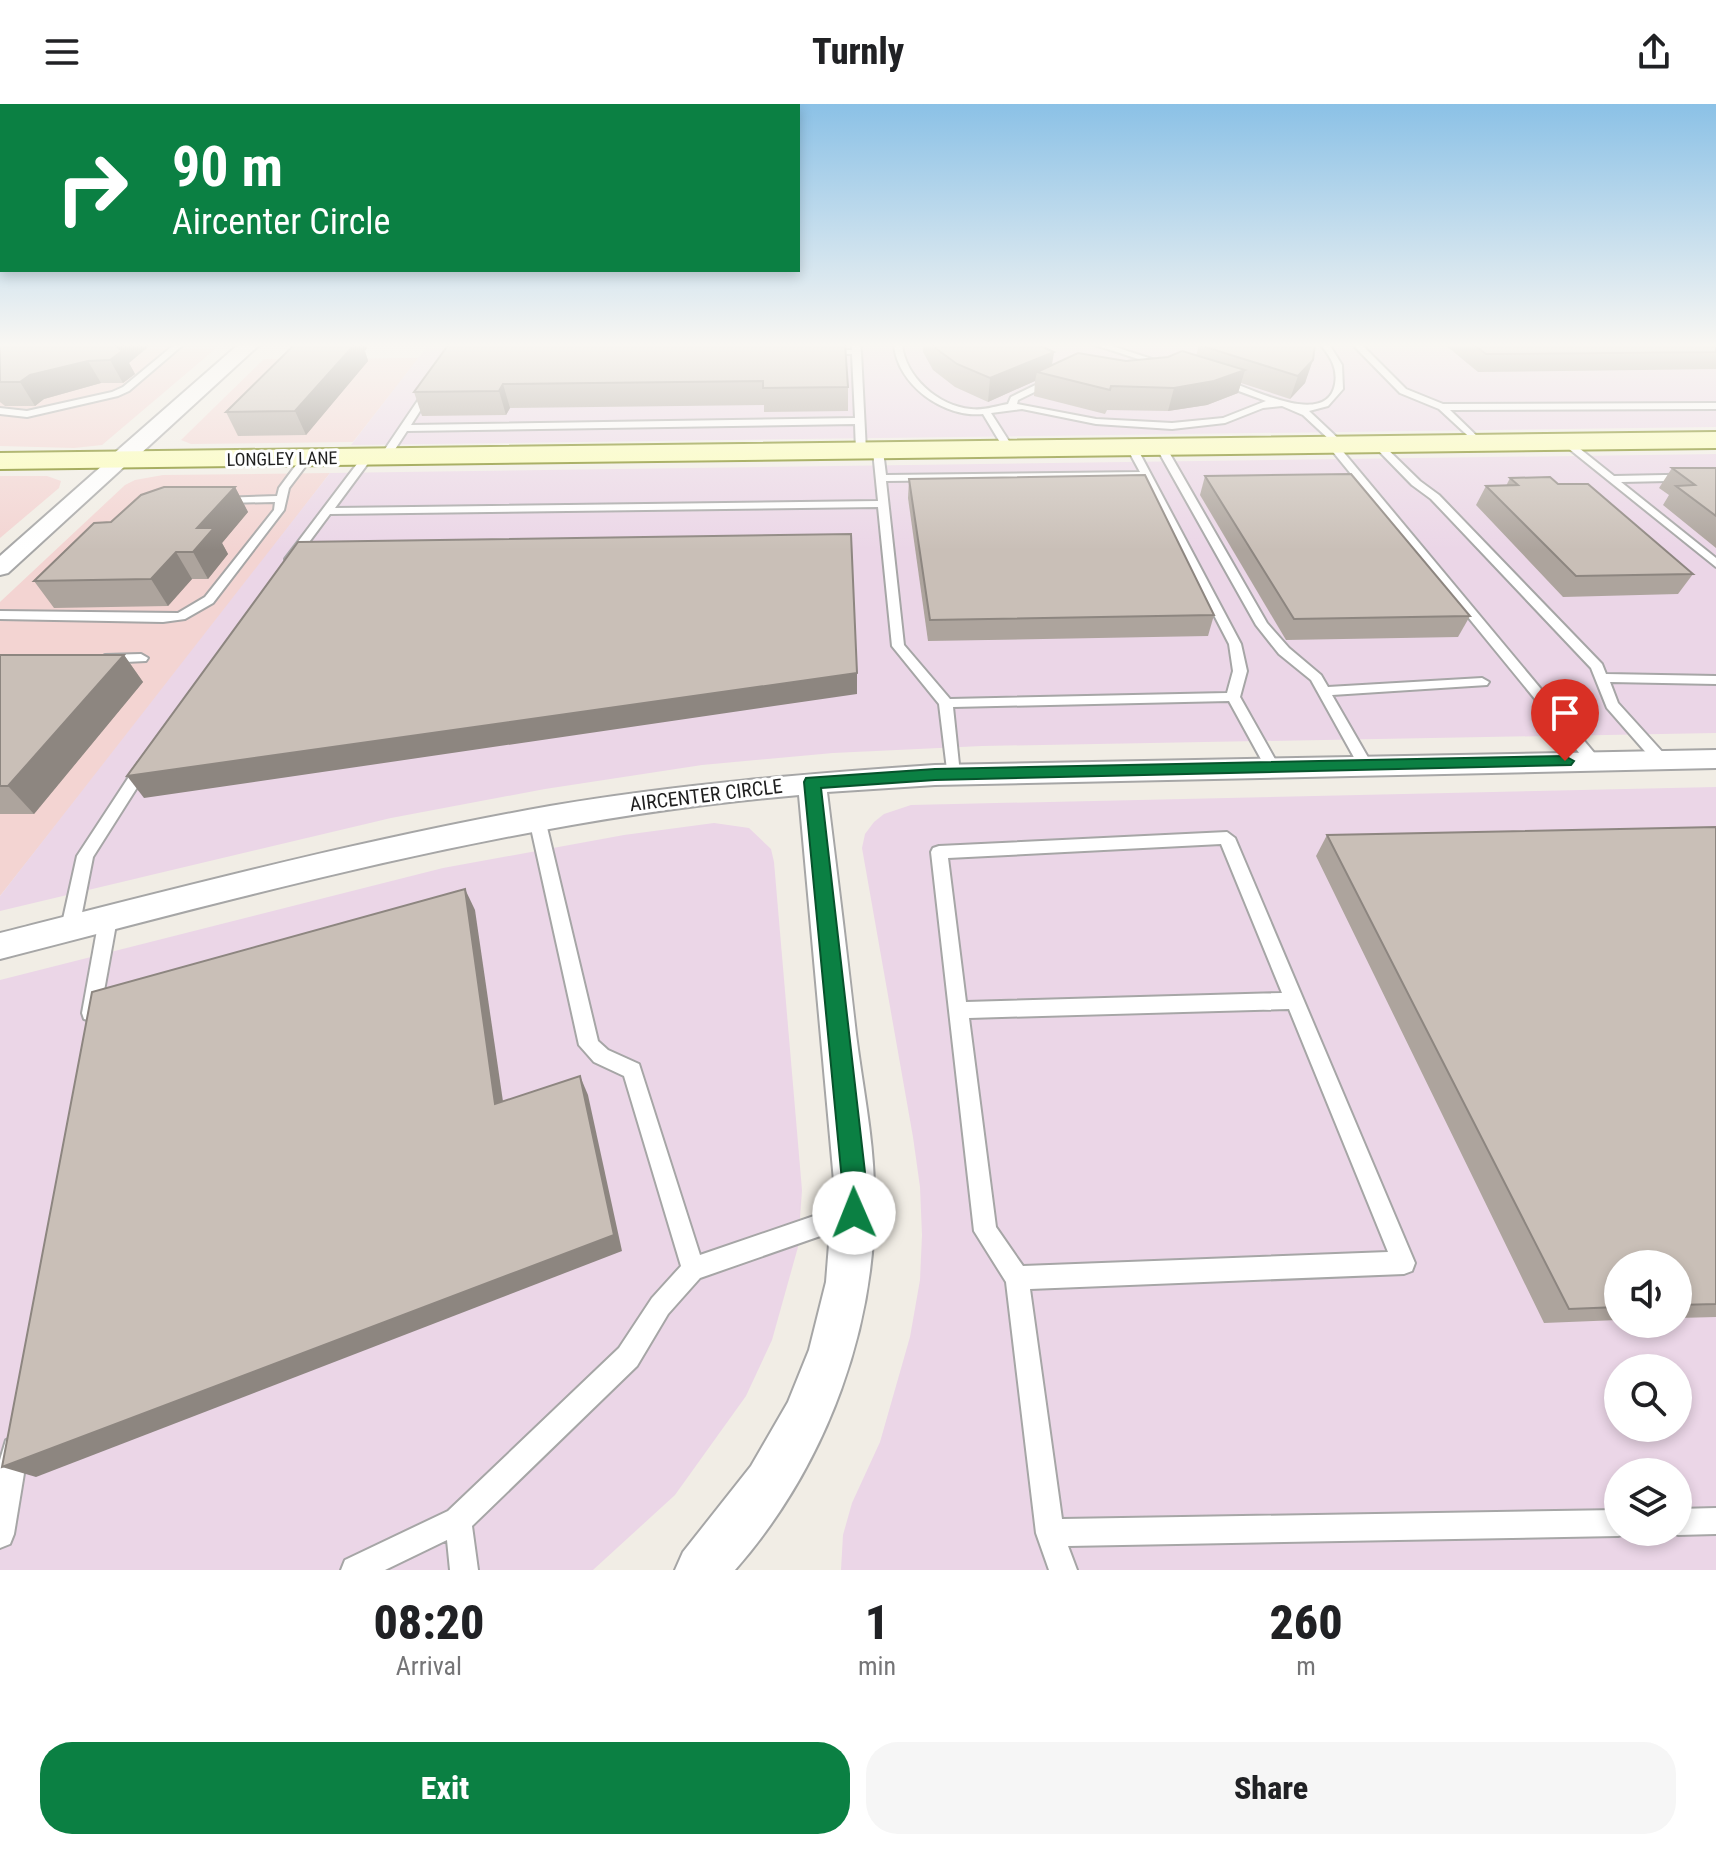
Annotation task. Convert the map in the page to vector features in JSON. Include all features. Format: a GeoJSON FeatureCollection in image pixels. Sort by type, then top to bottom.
{"type":"FeatureCollection","features":[{"type":"Feature","properties":{"kind":"main road","name":"LONGLEY LANE"},"geometry":{"type":"LineString","coordinates":[[0,461],[614,454],[873,460],[1009,449],[1716,440]]}},
{"type":"Feature","properties":{"kind":"street"},"geometry":{"type":"LineString","coordinates":[[0,568],[174,412]]}},
{"type":"Feature","properties":{"kind":"street","name":"AIRCENTER CIRCLE"},"geometry":{"type":"LineString","coordinates":[[0,946],[414,844],[537,819],[683,796],[812,782],[953,774],[1716,759]]}},
{"type":"Feature","properties":{"kind":"street"},"geometry":{"type":"LineString","coordinates":[[720,1563],[773,1477],[814,1399],[842,1315],[853,1244],[854,1181],[812,782]]}},
{"type":"Feature","properties":{"kind":"lane"},"geometry":{"type":"LineString","coordinates":[[282,571],[327,511],[404,428],[414,412]]}},
{"type":"Feature","properties":{"kind":"lane"},"geometry":{"type":"LineString","coordinates":[[860,412],[883,504],[898,646],[946,703],[953,774]]}},
{"type":"Feature","properties":{"kind":"lane"},"geometry":{"type":"LineString","coordinates":[[980,412],[987,413],[1009,449]]}},
{"type":"Feature","properties":{"kind":"lane"},"geometry":{"type":"LineString","coordinates":[[1049,412],[1117,424],[1225,420],[1243,412]]}},
{"type":"Feature","properties":{"kind":"lane"},"geometry":{"type":"LineString","coordinates":[[1305,412],[1336,445],[1363,482],[1594,761]]}},
{"type":"Feature","properties":{"kind":"lane"},"geometry":{"type":"LineString","coordinates":[[1448,412],[1479,443]]}},
{"type":"Feature","properties":{"kind":"lane"},"geometry":{"type":"LineString","coordinates":[[404,428],[860,421]]}},
{"type":"Feature","properties":{"kind":"lane"},"geometry":{"type":"LineString","coordinates":[[614,454],[625,424]]}},
{"type":"Feature","properties":{"kind":"lane"},"geometry":{"type":"LineString","coordinates":[[1566,442],[1716,564]]}},
{"type":"Feature","properties":{"kind":"lane"},"geometry":{"type":"LineString","coordinates":[[1377,444],[1416,483],[1435,497],[1597,667],[1612,705],[1661,760]]}},
{"type":"Feature","properties":{"kind":"lane"},"geometry":{"type":"LineString","coordinates":[[1161,447],[1262,625],[1284,651],[1316,678],[1366,766]]}},
{"type":"Feature","properties":{"kind":"lane"},"geometry":{"type":"LineString","coordinates":[[1132,448],[1235,644],[1240,671],[1233,697],[1273,768]]}},
{"type":"Feature","properties":{"kind":"lane"},"geometry":{"type":"LineString","coordinates":[[0,615],[163,618],[198,609],[209,600],[279,510],[284,488],[306,459]]}},
{"type":"Feature","properties":{"kind":"lane"},"geometry":{"type":"LineString","coordinates":[[873,460],[1144,475]]}},
{"type":"Feature","properties":{"kind":"lane"},"geometry":{"type":"LineString","coordinates":[[1611,479],[1716,477]]}},
{"type":"Feature","properties":{"kind":"lane"},"geometry":{"type":"LineString","coordinates":[[1348,482],[1363,482]]}},
{"type":"Feature","properties":{"kind":"lane"},"geometry":{"type":"LineString","coordinates":[[1183,485],[1198,485]]}},
{"type":"Feature","properties":{"kind":"lane"},"geometry":{"type":"LineString","coordinates":[[209,500],[282,499]]}},
{"type":"Feature","properties":{"kind":"lane"},"geometry":{"type":"LineString","coordinates":[[327,511],[883,504]]}},
{"type":"Feature","properties":{"kind":"lane"},"geometry":{"type":"LineString","coordinates":[[29,615],[41,605]]}},
{"type":"Feature","properties":{"kind":"lane"},"geometry":{"type":"LineString","coordinates":[[95,659],[141,658]]}},
{"type":"Feature","properties":{"kind":"lane"},"geometry":{"type":"LineString","coordinates":[[1602,678],[1716,680]]}},
{"type":"Feature","properties":{"kind":"lane"},"geometry":{"type":"LineString","coordinates":[[1324,691],[1482,682]]}},
{"type":"Feature","properties":{"kind":"lane"},"geometry":{"type":"LineString","coordinates":[[946,703],[1233,697]]}},
{"type":"Feature","properties":{"kind":"lane"},"geometry":{"type":"LineString","coordinates":[[70,928],[85,856],[147,761]]}},
{"type":"Feature","properties":{"kind":"lane"},"geometry":{"type":"LineString","coordinates":[[537,819],[589,1045],[601,1056],[632,1070],[693,1269]]}},
{"type":"Feature","properties":{"kind":"lane"},"geometry":{"type":"LineString","coordinates":[[1017,1278],[1404,1263],[1227,838],[939,852],[985,1231],[1017,1278],[1050,1533],[1063,1570]]}},
{"type":"Feature","properties":{"kind":"lane"},"geometry":{"type":"LineString","coordinates":[[86,1042],[108,919]]}},
{"type":"Feature","properties":{"kind":"lane"},"geometry":{"type":"LineString","coordinates":[[957,1010],[1295,1001]]}},
{"type":"Feature","properties":{"kind":"lane"},"geometry":{"type":"LineString","coordinates":[[355,1570],[458,1521],[628,1357],[660,1306],[693,1269],[854,1213]]}},
{"type":"Feature","properties":{"kind":"lane"},"geometry":{"type":"LineString","coordinates":[[0,1534],[19,1427]]}},
{"type":"Feature","properties":{"kind":"lane"},"geometry":{"type":"LineString","coordinates":[[458,1521],[464,1570]]}},
{"type":"Feature","properties":{"kind":"lane"},"geometry":{"type":"LineString","coordinates":[[1692,1522],[1716,1521]]}},
{"type":"Feature","properties":{"kind":"lane"},"geometry":{"type":"LineString","coordinates":[[1050,1533],[1604,1523]]}},
{"type":"Feature","properties":{"kind":"shaded area"},"geometry":{"type":"Polygon","coordinates":[[[0,412],[140,412],[102,445],[74,448],[0,446],[0,412]]]}},
{"type":"Feature","properties":{"kind":"shaded area"},"geometry":{"type":"Polygon","coordinates":[[[209,412],[376,412],[353,442],[191,444],[181,440],[209,412]]]}},
{"type":"Feature","properties":{"kind":"shaded area"},"geometry":{"type":"Polygon","coordinates":[[[376,412],[1716,412],[1716,427],[351,445],[376,412]]]}},
{"type":"Feature","properties":{"kind":"shaded area"},"geometry":{"type":"Polygon","coordinates":[[[1716,454],[1716,733],[982,746],[833,753],[702,765],[545,789],[391,818],[0,911],[0,896],[330,473],[1716,454]]]}},
{"type":"Feature","properties":{"kind":"shaded area"},"geometry":{"type":"Polygon","coordinates":[[[330,473],[0,896],[0,602],[125,485],[135,480],[163,475],[330,473]]]}},
{"type":"Feature","properties":{"kind":"shaded area"},"geometry":{"type":"Polygon","coordinates":[[[0,476],[47,476],[61,481],[59,488],[0,538],[0,476]]]}},
{"type":"Feature","properties":{"kind":"shaded area"},"geometry":{"type":"Polygon","coordinates":[[[1716,787],[1716,1570],[841,1570],[843,1535],[852,1503],[880,1442],[910,1337],[920,1280],[920,1187],[862,848],[865,834],[884,814],[911,805],[1716,787]]]}},
{"type":"Feature","properties":{"kind":"shaded area"},"geometry":{"type":"Polygon","coordinates":[[[714,823],[749,828],[771,849],[802,1190],[798,1247],[772,1340],[746,1396],[675,1495],[593,1570],[0,1570],[0,980],[443,868],[624,835],[714,823]]]}},
{"type":"Feature","properties":{"kind":"building"},"geometry":{"type":"Polygon","coordinates":[[[1672,468],[1716,468],[1716,516],[1676,486],[1695,485],[1672,468]]]}},
{"type":"Feature","properties":{"kind":"building"},"geometry":{"type":"Polygon","coordinates":[[[1351,474],[1470,616],[1294,619],[1205,476],[1351,474]]]}},
{"type":"Feature","properties":{"kind":"building"},"geometry":{"type":"Polygon","coordinates":[[[1145,475],[1214,615],[930,620],[909,479],[1145,475]]]}},
{"type":"Feature","properties":{"kind":"building"},"geometry":{"type":"Polygon","coordinates":[[[1550,477],[1558,484],[1588,484],[1693,574],[1576,576],[1486,486],[1518,485],[1510,478],[1550,477]]]}},
{"type":"Feature","properties":{"kind":"building"},"geometry":{"type":"Polygon","coordinates":[[[164,487],[235,487],[197,528],[214,528],[193,552],[176,552],[151,579],[34,581],[94,523],[111,522],[141,495],[164,487]]]}},
{"type":"Feature","properties":{"kind":"building"},"geometry":{"type":"Polygon","coordinates":[[[851,534],[857,673],[127,776],[298,542],[851,534]]]}},
{"type":"Feature","properties":{"kind":"building"},"geometry":{"type":"Polygon","coordinates":[[[0,655],[124,655],[8,786],[0,786],[0,655]]]}},
{"type":"Feature","properties":{"kind":"building"},"geometry":{"type":"Polygon","coordinates":[[[1716,827],[1716,1304],[1692,1305],[1692,1250],[1604,1250],[1604,1308],[1569,1309],[1327,835],[1716,827]]]}},
{"type":"Feature","properties":{"kind":"building"},"geometry":{"type":"Polygon","coordinates":[[[465,889],[495,1104],[580,1076],[614,1235],[2,1467],[92,992],[465,889]]]}},
{"type":"Feature","properties":{"kind":"route"},"geometry":{"type":"LineString","coordinates":[[854,1213],[854,1181],[812,782],[935,775],[1565,761]]}}]}
